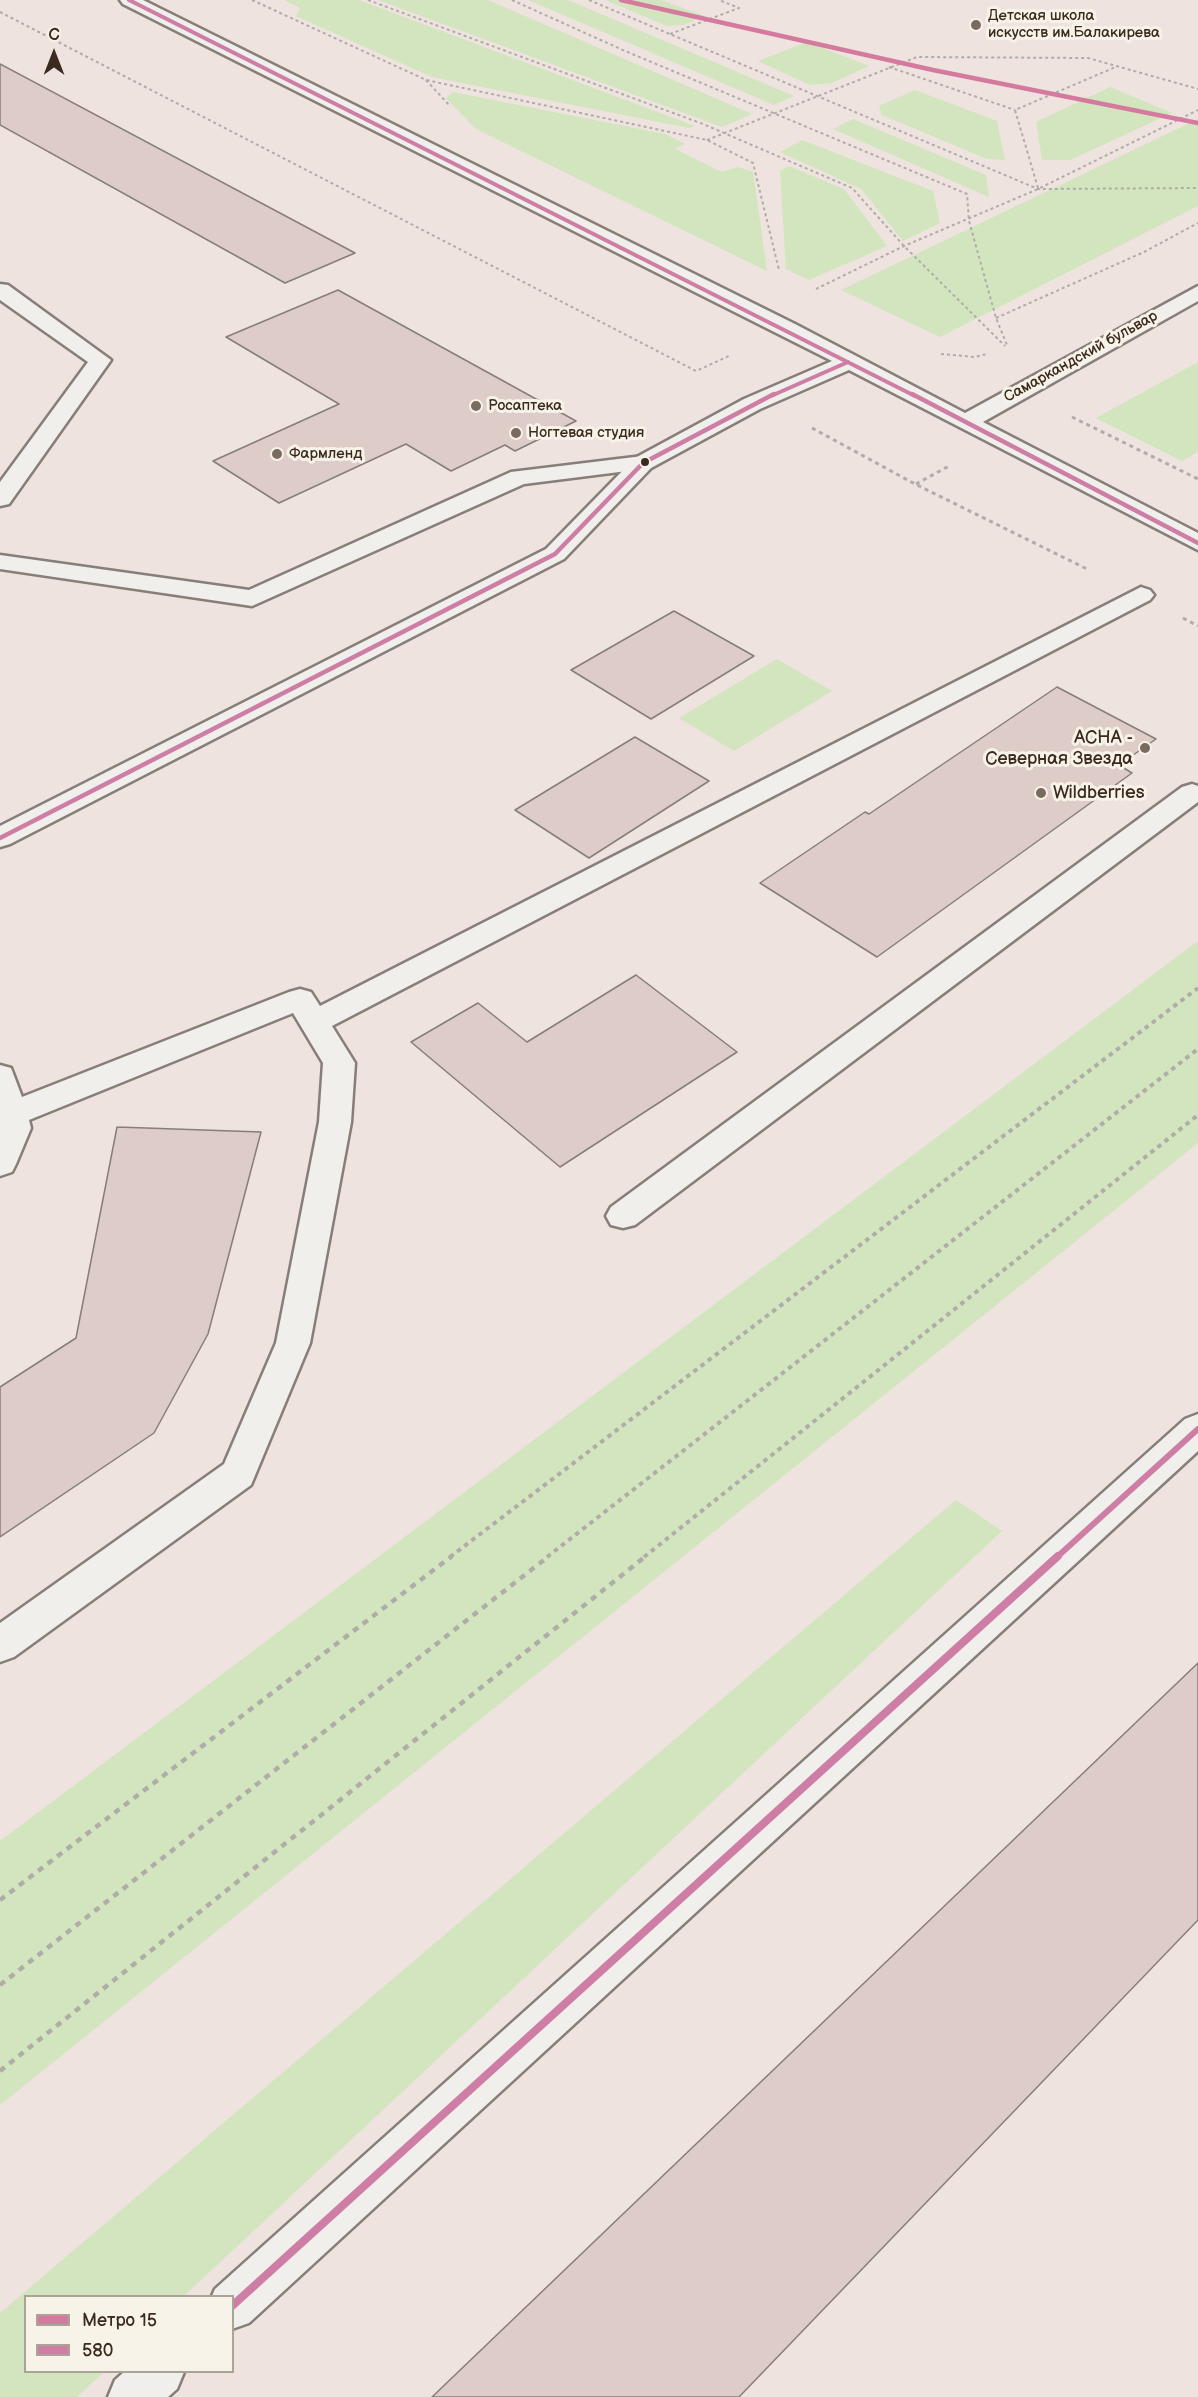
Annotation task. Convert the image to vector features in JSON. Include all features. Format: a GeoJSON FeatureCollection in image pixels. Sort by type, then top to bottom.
{"type":"FeatureCollection","features":[{"type":"Feature","properties":{"kind":"street"},"geometry":{"type":"LineString","coordinates":[[129,0],[787,329],[1198,543]]}},
{"type":"Feature","properties":{"kind":"street"},"geometry":{"type":"LineString","coordinates":[[0,290],[100,360],[0,499]]}},
{"type":"Feature","properties":{"kind":"street","name":"Самаркандский бульвар"},"geometry":{"type":"LineString","coordinates":[[965,422],[1198,292]]}},
{"type":"Feature","properties":{"kind":"street"},"geometry":{"type":"LineString","coordinates":[[0,838],[555,554],[643,462],[752,404],[848,362]]}},
{"type":"Feature","properties":{"kind":"street"},"geometry":{"type":"LineString","coordinates":[[0,562],[252,598],[519,477],[643,462]]}},
{"type":"Feature","properties":{"kind":"street"},"geometry":{"type":"LineString","coordinates":[[315,1022],[1141,595]]}},
{"type":"Feature","properties":{"kind":"street"},"geometry":{"type":"LineString","coordinates":[[623,1216],[1192,793]]}},
{"type":"Feature","properties":{"kind":"street"},"geometry":{"type":"LineString","coordinates":[[0,1645],[238,1474],[293,1343],[335,1122],[339,1063],[300,999],[11,1114]]}},
{"type":"Feature","properties":{"kind":"street"},"geometry":{"type":"LineString","coordinates":[[0,1076],[15,1128],[0,1164]]}},
{"type":"Feature","properties":{"kind":"street"},"geometry":{"type":"LineString","coordinates":[[234,2304],[1198,1429]]}},
{"type":"Feature","properties":{"kind":"street"},"geometry":{"type":"LineString","coordinates":[[132,2397],[159,2373]]}},
{"type":"Feature","properties":{"kind":"path"},"geometry":{"type":"LineString","coordinates":[[252,0],[426,80],[707,140],[753,163],[779,272]]}},
{"type":"Feature","properties":{"kind":"path"},"geometry":{"type":"LineString","coordinates":[[368,0],[724,134],[852,188],[904,246],[1008,348],[996,318],[969,218],[967,194],[512,0]]}},
{"type":"Feature","properties":{"kind":"path"},"geometry":{"type":"LineString","coordinates":[[589,0],[1038,189],[1198,188]]}},
{"type":"Feature","properties":{"kind":"path"},"geometry":{"type":"LineString","coordinates":[[669,34],[739,8],[719,0]]}},
{"type":"Feature","properties":{"kind":"path"},"geometry":{"type":"LineString","coordinates":[[0,12],[696,370]]}},
{"type":"Feature","properties":{"kind":"path"},"geometry":{"type":"LineString","coordinates":[[707,140],[917,57],[1088,58],[1198,89]]}},
{"type":"Feature","properties":{"kind":"path"},"geometry":{"type":"LineString","coordinates":[[889,67],[1015,110],[1118,66]]}},
{"type":"Feature","properties":{"kind":"path"},"geometry":{"type":"LineString","coordinates":[[1015,110],[1038,189]]}},
{"type":"Feature","properties":{"kind":"path"},"geometry":{"type":"LineString","coordinates":[[807,294],[904,246],[1038,189],[1198,110]]}},
{"type":"Feature","properties":{"kind":"path"},"geometry":{"type":"LineString","coordinates":[[996,318],[1144,252],[1198,223]]}},
{"type":"Feature","properties":{"kind":"path"},"geometry":{"type":"LineString","coordinates":[[1067,415],[1198,479]]}},
{"type":"Feature","properties":{"kind":"path"},"geometry":{"type":"LineString","coordinates":[[803,424],[915,484],[1141,595],[1198,626]]}},
{"type":"Feature","properties":{"kind":"path"},"geometry":{"type":"LineString","coordinates":[[915,484],[955,462]]}},
{"type":"Feature","properties":{"kind":"path"},"geometry":{"type":"LineString","coordinates":[[0,1900],[1198,988]]}},
{"type":"Feature","properties":{"kind":"path"},"geometry":{"type":"LineString","coordinates":[[0,1985],[1198,1048]]}},
{"type":"Feature","properties":{"kind":"path"},"geometry":{"type":"LineString","coordinates":[[0,2071],[1198,1115]]}},
{"type":"Feature","properties":{"kind":"green space"},"geometry":{"type":"Polygon","coordinates":[[[284,0],[359,0],[695,126],[689,128],[432,77],[296,16],[300,8],[284,0]]]}},
{"type":"Feature","properties":{"kind":"green space"},"geometry":{"type":"Polygon","coordinates":[[[378,0],[488,0],[752,114],[722,127],[378,0]]]}},
{"type":"Feature","properties":{"kind":"green space"},"geometry":{"type":"Polygon","coordinates":[[[528,0],[568,0],[794,96],[774,105],[528,0]]]}},
{"type":"Feature","properties":{"kind":"green space"},"geometry":{"type":"Polygon","coordinates":[[[605,0],[661,0],[705,16],[683,25],[667,26],[605,0]]]}},
{"type":"Feature","properties":{"kind":"green space"},"geometry":{"type":"Polygon","coordinates":[[[807,42],[869,66],[832,83],[810,85],[758,61],[807,42]]]}},
{"type":"Feature","properties":{"kind":"green space"},"geometry":{"type":"Polygon","coordinates":[[[1110,87],[1172,113],[1070,160],[1042,160],[1036,122],[1110,87]]]}},
{"type":"Feature","properties":{"kind":"green space"},"geometry":{"type":"Polygon","coordinates":[[[915,90],[997,121],[1005,160],[987,159],[882,115],[879,106],[915,90]]]}},
{"type":"Feature","properties":{"kind":"green space"},"geometry":{"type":"Polygon","coordinates":[[[453,92],[665,134],[685,144],[675,149],[722,172],[738,167],[753,172],[767,271],[476,129],[446,98],[453,92]]]}},
{"type":"Feature","properties":{"kind":"green space"},"geometry":{"type":"Polygon","coordinates":[[[853,119],[986,175],[989,197],[833,129],[853,119]]]}},
{"type":"Feature","properties":{"kind":"green space"},"geometry":{"type":"Polygon","coordinates":[[[1198,119],[1198,206],[940,337],[841,290],[1198,119]]]}},
{"type":"Feature","properties":{"kind":"green space"},"geometry":{"type":"Polygon","coordinates":[[[802,140],[933,191],[940,223],[903,241],[861,189],[780,152],[802,140]]]}},
{"type":"Feature","properties":{"kind":"green space"},"geometry":{"type":"Polygon","coordinates":[[[789,166],[844,189],[887,246],[809,280],[786,269],[780,171],[789,166]]]}},
{"type":"Feature","properties":{"kind":"green space"},"geometry":{"type":"Polygon","coordinates":[[[1198,362],[1198,452],[1182,461],[1096,418],[1198,362]]]}},
{"type":"Feature","properties":{"kind":"green space"},"geometry":{"type":"Polygon","coordinates":[[[777,659],[832,691],[734,751],[679,718],[777,659]]]}},
{"type":"Feature","properties":{"kind":"green space"},"geometry":{"type":"Polygon","coordinates":[[[1198,941],[1198,1143],[0,2105],[0,1841],[1198,941]]]}},
{"type":"Feature","properties":{"kind":"green space"},"geometry":{"type":"Polygon","coordinates":[[[956,1500],[1002,1531],[185,2295],[24,2295],[24,2373],[103,2373],[77,2397],[0,2397],[0,2313],[956,1500]]]}},
{"type":"Feature","properties":{"kind":"building"},"geometry":{"type":"Polygon","coordinates":[[[0,64],[355,253],[285,283],[0,125],[0,64]]]}},
{"type":"Feature","properties":{"kind":"building"},"geometry":{"type":"Polygon","coordinates":[[[338,290],[576,421],[515,451],[505,445],[451,471],[406,444],[279,503],[213,461],[339,404],[226,337],[338,290]]]}},
{"type":"Feature","properties":{"kind":"building"},"geometry":{"type":"Polygon","coordinates":[[[674,611],[754,656],[651,719],[571,670],[674,611]]]}},
{"type":"Feature","properties":{"kind":"building"},"geometry":{"type":"Polygon","coordinates":[[[1057,687],[1156,739],[1119,765],[1132,773],[877,957],[760,883],[865,812],[869,814],[1057,687]]]}},
{"type":"Feature","properties":{"kind":"building"},"geometry":{"type":"Polygon","coordinates":[[[635,737],[709,781],[589,858],[515,810],[635,737]]]}},
{"type":"Feature","properties":{"kind":"building"},"geometry":{"type":"Polygon","coordinates":[[[636,975],[737,1052],[560,1167],[411,1042],[478,1003],[527,1042],[636,975]]]}},
{"type":"Feature","properties":{"kind":"building"},"geometry":{"type":"Polygon","coordinates":[[[117,1127],[261,1132],[208,1334],[154,1433],[0,1537],[0,1387],[76,1338],[117,1127]]]}},
{"type":"Feature","properties":{"kind":"building"},"geometry":{"type":"Polygon","coordinates":[[[1198,1663],[1198,1920],[739,2397],[432,2397],[1198,1663]]]}},
{"type":"Feature","properties":{"kind":"metro line","name":"15"},"geometry":{"type":"LineString","coordinates":[[621,0],[933,70],[1198,123]]}},
{"type":"Feature","properties":{"kind":"transit line","name":"580"},"geometry":{"type":"LineString","coordinates":[[129,0],[787,329],[1198,543]]}},
{"type":"Feature","properties":{"kind":"transit line","name":"580"},"geometry":{"type":"LineString","coordinates":[[0,838],[555,554],[643,463],[752,404],[848,362]]}},
{"type":"Feature","properties":{"kind":"transit line","name":"580"},"geometry":{"type":"LineString","coordinates":[[234,2304],[1198,1429]]}},
{"type":"Feature","properties":{"kind":"place","name":"Детская школа искусств им.Балакирева"},"geometry":{"type":"Point","coordinates":[976,25]}},
{"type":"Feature","properties":{"kind":"place","name":"Росаптека"},"geometry":{"type":"Point","coordinates":[476,406]}},
{"type":"Feature","properties":{"kind":"place","name":"Ногтевая студия"},"geometry":{"type":"Point","coordinates":[516,433]}},
{"type":"Feature","properties":{"kind":"place","name":"Фармленд"},"geometry":{"type":"Point","coordinates":[277,454]}},
{"type":"Feature","properties":{"kind":"place","name":"АСНА - Северная Звезда"},"geometry":{"type":"Point","coordinates":[1145,748]}},
{"type":"Feature","properties":{"kind":"place","name":"Wildberries"},"geometry":{"type":"Point","coordinates":[1041,793]}}]}
